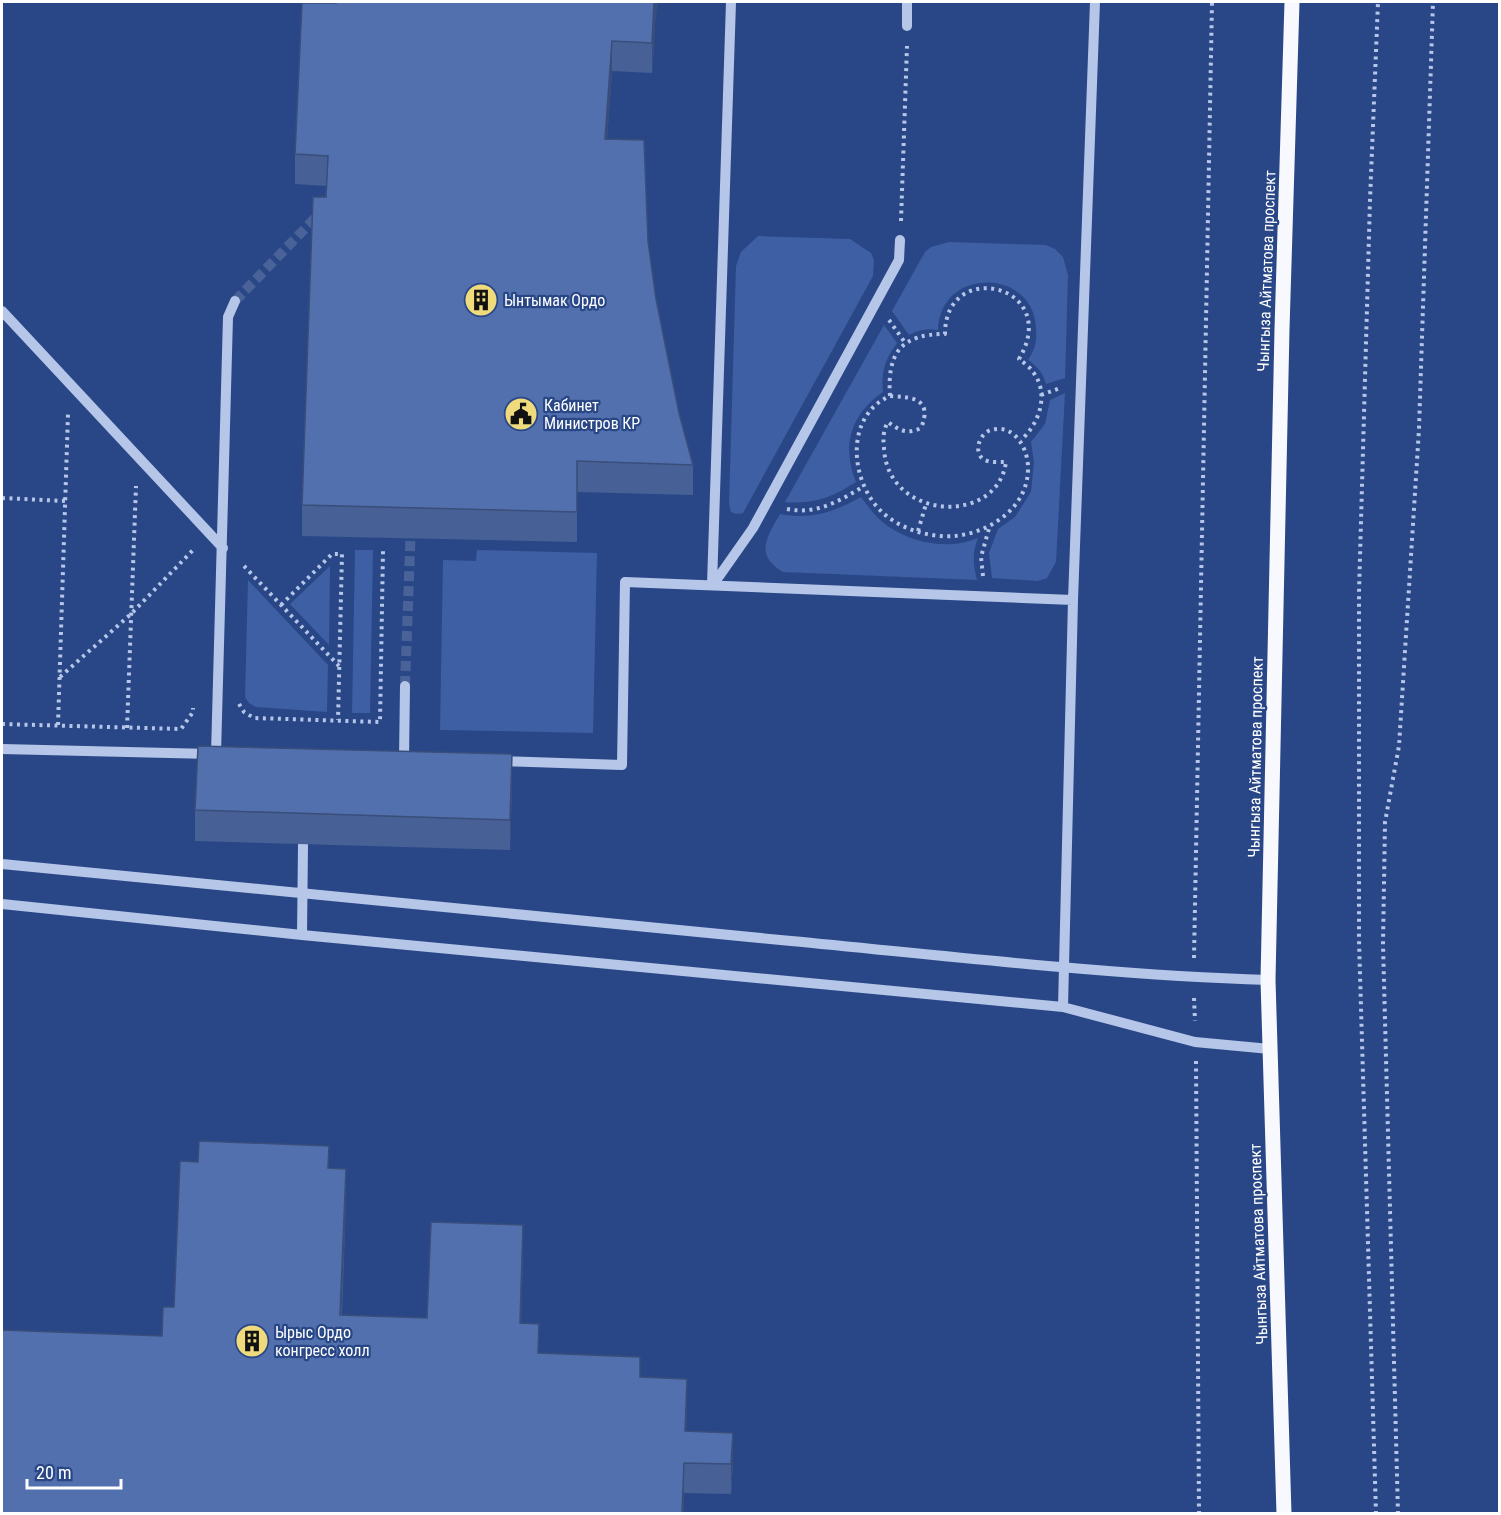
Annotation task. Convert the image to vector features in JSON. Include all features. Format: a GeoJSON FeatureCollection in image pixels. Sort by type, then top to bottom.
{"type":"FeatureCollection","features":[{"type":"Feature","properties":{"kind":"main road","name":"Чынгыза Айтматова проспект"},"geometry":{"type":"LineString","coordinates":[[1284,1514],[1268,980],[1282,330],[1292,2]]}},
{"type":"Feature","properties":{"kind":"street"},"geometry":{"type":"LineString","coordinates":[[712,585],[731,2]]}},
{"type":"Feature","properties":{"kind":"street"},"geometry":{"type":"LineString","coordinates":[[907,2],[907,26]]}},
{"type":"Feature","properties":{"kind":"street"},"geometry":{"type":"LineString","coordinates":[[1063,1007],[1073,600],[1095,2]]}},
{"type":"Feature","properties":{"kind":"street"},"geometry":{"type":"LineString","coordinates":[[712,585],[753,528],[899,260],[900,240]]}},
{"type":"Feature","properties":{"kind":"street"},"geometry":{"type":"LineString","coordinates":[[2,749],[221,754],[228,317],[234,301]]}},
{"type":"Feature","properties":{"kind":"street"},"geometry":{"type":"LineString","coordinates":[[2,311],[223,548]]}},
{"type":"Feature","properties":{"kind":"street"},"geometry":{"type":"LineString","coordinates":[[484,761],[622,765],[625,582],[1073,600]]}},
{"type":"Feature","properties":{"kind":"street"},"geometry":{"type":"LineString","coordinates":[[404,759],[405,686]]}},
{"type":"Feature","properties":{"kind":"street"},"geometry":{"type":"LineString","coordinates":[[302,935],[303,845]]}},
{"type":"Feature","properties":{"kind":"street"},"geometry":{"type":"LineString","coordinates":[[2,864],[302,896],[1063,966],[1194,978],[1268,980]]}},
{"type":"Feature","properties":{"kind":"street"},"geometry":{"type":"LineString","coordinates":[[2,904],[302,935],[1063,1007],[1196,1042],[1270,1049]]}},
{"type":"Feature","properties":{"kind":"path"},"geometry":{"type":"LineString","coordinates":[[1199,1514],[1194,978],[1212,2]]}},
{"type":"Feature","properties":{"kind":"path"},"geometry":{"type":"LineString","coordinates":[[1376,1514],[1359,940],[1359,593],[1378,2]]}},
{"type":"Feature","properties":{"kind":"path"},"geometry":{"type":"LineString","coordinates":[[1398,1514],[1383,944],[1385,822],[1399,746],[1419,429],[1433,2]]}},
{"type":"Feature","properties":{"kind":"path"},"geometry":{"type":"LineString","coordinates":[[900,240],[907,26]]}},
{"type":"Feature","properties":{"kind":"path"},"geometry":{"type":"LineString","coordinates":[[890,396],[888,377],[891,363],[906,344],[921,335],[945,334],[945,322],[950,308],[958,298],[970,290],[1000,289],[1013,296],[1024,306],[1029,320],[1029,335],[1026,348],[1019,359],[1033,370],[1039,381],[1040,411],[1036,424],[1021,440]]}},
{"type":"Feature","properties":{"kind":"path"},"geometry":{"type":"LineString","coordinates":[[890,396],[913,398],[921,402],[925,410],[925,419],[921,428],[913,432],[905,432],[888,422],[884,428],[883,439],[887,466],[892,478],[912,497],[926,504],[954,507],[980,498],[999,481],[1006,462],[984,459],[979,452],[979,442],[984,434],[1000,429],[1021,440],[1026,453],[1028,469],[1023,496],[1014,507],[1004,517],[990,525],[978,531],[959,535],[934,535],[918,531],[894,521],[881,512],[864,486],[856,460],[859,432],[872,408],[890,396]]}},
{"type":"Feature","properties":{"kind":"path"},"geometry":{"type":"LineString","coordinates":[[58,725],[68,414]]}},
{"type":"Feature","properties":{"kind":"path"},"geometry":{"type":"LineString","coordinates":[[127,728],[135,486]]}},
{"type":"Feature","properties":{"kind":"path"},"geometry":{"type":"LineString","coordinates":[[767,502],[796,511],[811,510],[841,501],[864,486]]}},
{"type":"Feature","properties":{"kind":"path"},"geometry":{"type":"LineString","coordinates":[[2,498],[65,501]]}},
{"type":"Feature","properties":{"kind":"path"},"geometry":{"type":"LineString","coordinates":[[918,531],[926,504]]}},
{"type":"Feature","properties":{"kind":"path"},"geometry":{"type":"LineString","coordinates":[[988,596],[981,556],[990,525]]}},
{"type":"Feature","properties":{"kind":"path"},"geometry":{"type":"LineString","coordinates":[[223,548],[243,565],[339,666]]}},
{"type":"Feature","properties":{"kind":"path"},"geometry":{"type":"LineString","coordinates":[[60,677],[131,614],[194,549]]}},
{"type":"Feature","properties":{"kind":"path"},"geometry":{"type":"LineString","coordinates":[[238,704],[244,712],[254,718],[380,722],[383,551]]}},
{"type":"Feature","properties":{"kind":"path"},"geometry":{"type":"LineString","coordinates":[[281,605],[332,554],[342,554],[338,721]]}},
{"type":"Feature","properties":{"kind":"path"},"geometry":{"type":"LineString","coordinates":[[2,724],[181,729],[193,712]]}},
{"type":"Feature","properties":{"kind":"shaded area"},"geometry":{"type":"Polygon","coordinates":[[[758,236],[850,239],[871,253],[874,260],[873,276],[743,513],[736,514],[731,512],[729,504],[736,266],[741,252],[758,236]]]}},
{"type":"Feature","properties":{"kind":"shaded area"},"geometry":{"type":"Polygon","coordinates":[[[949,242],[1046,245],[1055,249],[1063,257],[1068,275],[1065,378],[1046,384],[1040,370],[1028,360],[1034,349],[1036,338],[1032,309],[1021,294],[1005,286],[987,283],[970,285],[954,294],[943,309],[938,330],[923,330],[909,335],[892,311],[925,252],[931,247],[949,242]]]}},
{"type":"Feature","properties":{"kind":"shaded area"},"geometry":{"type":"Polygon","coordinates":[[[884,325],[897,343],[885,366],[883,392],[863,410],[852,432],[849,456],[856,482],[822,499],[795,503],[785,502],[884,325]]]}},
{"type":"Feature","properties":{"kind":"shaded area"},"geometry":{"type":"Polygon","coordinates":[[[1065,393],[1056,562],[1047,578],[1038,581],[992,578],[989,553],[998,529],[1015,517],[1031,492],[1034,462],[1031,442],[1045,424],[1050,400],[1065,393]]]}},
{"type":"Feature","properties":{"kind":"shaded area"},"geometry":{"type":"Polygon","coordinates":[[[861,497],[885,524],[910,538],[933,543],[956,544],[978,538],[974,559],[977,580],[783,572],[768,559],[766,545],[780,514],[802,516],[822,513],[861,497]]]}},
{"type":"Feature","properties":{"kind":"shaded area"},"geometry":{"type":"Polygon","coordinates":[[[355,550],[373,550],[370,713],[352,713],[355,550]]]}},
{"type":"Feature","properties":{"kind":"shaded area"},"geometry":{"type":"Polygon","coordinates":[[[477,550],[597,553],[593,733],[440,730],[443,560],[476,561],[477,550]]]}},
{"type":"Feature","properties":{"kind":"shaded area"},"geometry":{"type":"Polygon","coordinates":[[[330,566],[329,645],[290,604],[330,566]]]}},
{"type":"Feature","properties":{"kind":"shaded area"},"geometry":{"type":"Polygon","coordinates":[[[248,580],[328,665],[327,712],[256,707],[245,697],[248,580]]]}},
{"type":"Feature","properties":{"kind":"building","name":"Ынтымак Ордо"},"geometry":{"type":"Polygon","coordinates":[[[654,2],[652,43],[612,41],[605,139],[644,140],[648,241],[656,299],[679,413],[693,465],[577,461],[577,512],[302,505],[313,197],[326,197],[328,156],[295,154],[302,3],[654,2]]]}},
{"type":"Feature","properties":{"kind":"building"},"geometry":{"type":"Polygon","coordinates":[[[198,746],[512,754],[510,820],[195,810],[198,746]]]}},
{"type":"Feature","properties":{"kind":"building","name":"Ырыс Ордо конгресс холл"},"geometry":{"type":"Polygon","coordinates":[[[199,1141],[329,1146],[328,1168],[346,1169],[340,1315],[427,1318],[431,1222],[523,1225],[520,1323],[539,1324],[538,1353],[640,1357],[640,1377],[687,1379],[685,1431],[733,1433],[731,1464],[684,1463],[682,1514],[2,1514],[2,1330],[162,1336],[163,1307],[174,1307],[180,1161],[198,1162],[199,1141]]]}},
{"type":"Feature","properties":{"kind":"tunnel"},"geometry":{"type":"LineString","coordinates":[[235,301],[322,211]]}},
{"type":"Feature","properties":{"kind":"tunnel"},"geometry":{"type":"LineString","coordinates":[[405,686],[411,524]]}},
{"type":"Feature","properties":{"kind":"place","name":"Ынтымак Ордо"},"geometry":{"type":"Point","coordinates":[481,300]}},
{"type":"Feature","properties":{"kind":"place","name":"Кабинет Министров КР"},"geometry":{"type":"Point","coordinates":[521,414]}},
{"type":"Feature","properties":{"kind":"place","name":"Ырыс Ордо конгресс холл"},"geometry":{"type":"Point","coordinates":[252,1341]}}]}
